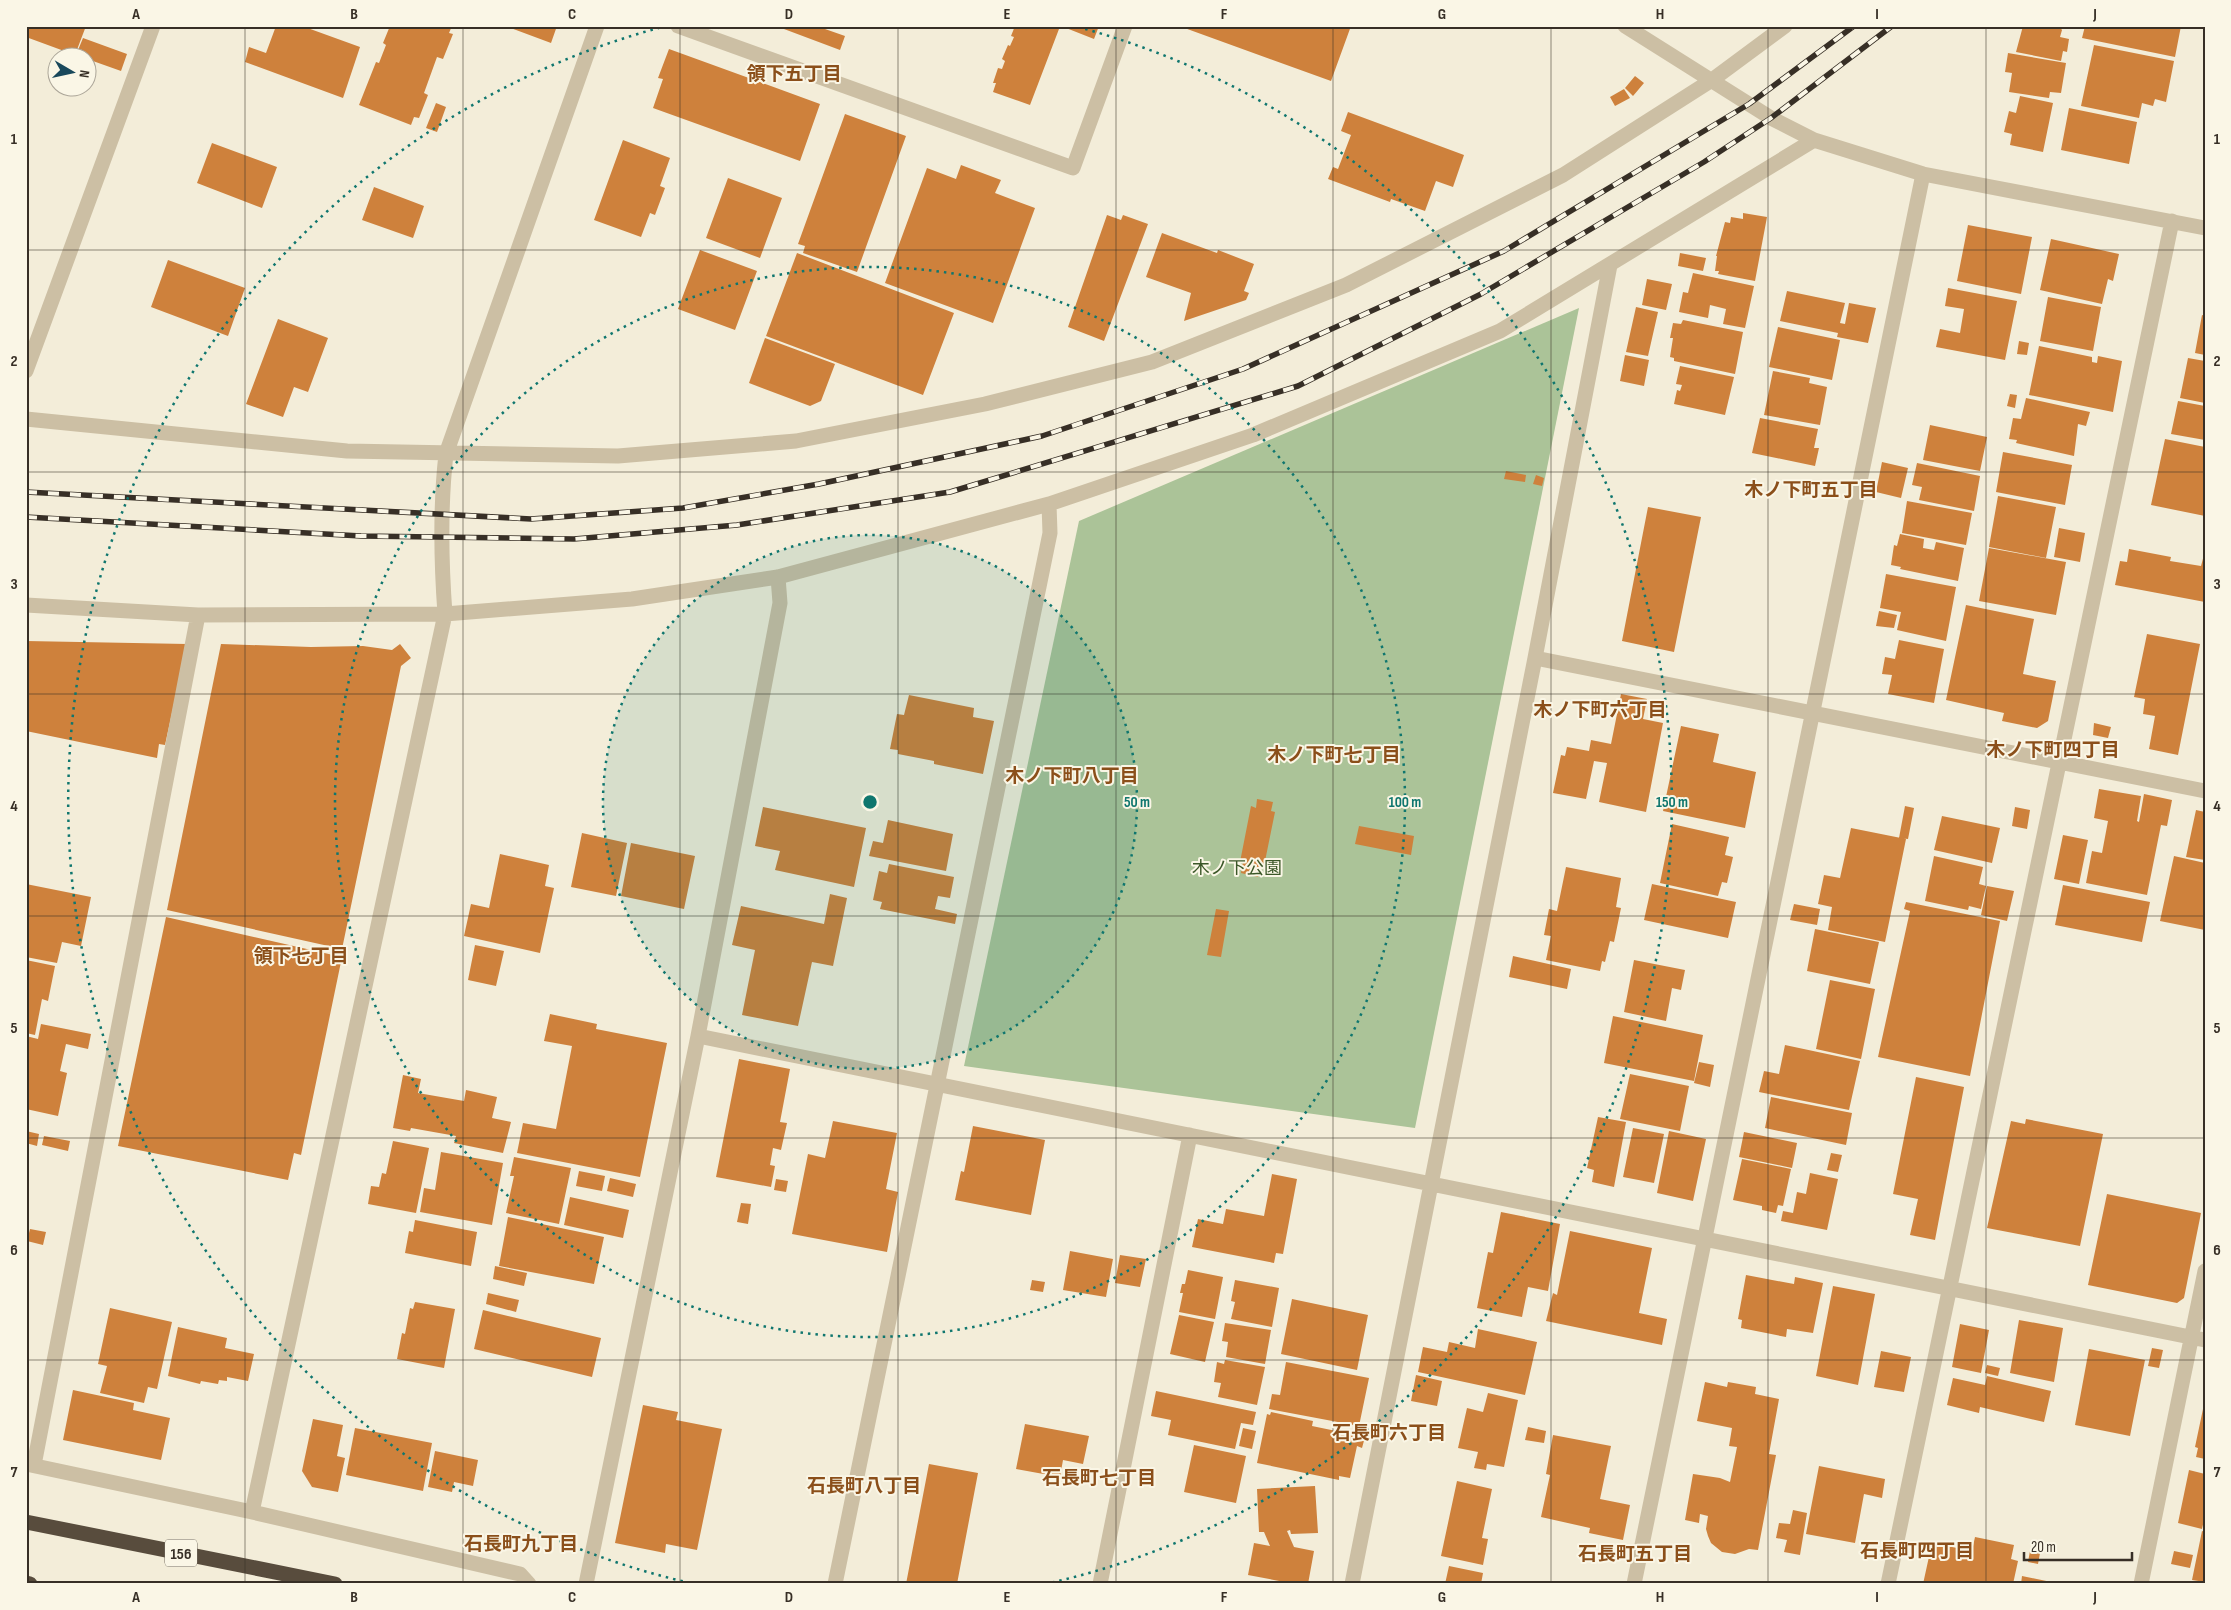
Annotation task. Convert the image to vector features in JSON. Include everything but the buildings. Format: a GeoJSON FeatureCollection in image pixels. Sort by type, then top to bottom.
{"type":"FeatureCollection","features":[{"type":"Feature","properties":{"kind":"highway","name":"156"},"geometry":{"type":"LineString","coordinates":[[26,1522],[335,1584]]}},
{"type":"Feature","properties":{"kind":"street"},"geometry":{"type":"LineString","coordinates":[[26,371],[153,26]]}},
{"type":"Feature","properties":{"kind":"street"},"geometry":{"type":"LineString","coordinates":[[252,1512],[446,614],[442,568],[441,500],[446,454],[597,26]]}},
{"type":"Feature","properties":{"kind":"street"},"geometry":{"type":"LineString","coordinates":[[678,26],[1073,168],[1125,26]]}},
{"type":"Feature","properties":{"kind":"street"},"geometry":{"type":"LineString","coordinates":[[1625,26],[1764,113],[1814,140],[1923,174],[2205,228]]}},
{"type":"Feature","properties":{"kind":"street"},"geometry":{"type":"LineString","coordinates":[[26,419],[347,451],[618,456],[796,441],[985,404],[1152,362],[1363,277],[1563,175],[1712,80],[1785,26]]}},
{"type":"Feature","properties":{"kind":"street"},"geometry":{"type":"LineString","coordinates":[[26,605],[198,615],[446,614],[632,599],[778,577],[1049,504],[1252,435],[1500,330],[1814,140]]}},
{"type":"Feature","properties":{"kind":"street"},"geometry":{"type":"LineString","coordinates":[[1634,1584],[1923,174]]}},
{"type":"Feature","properties":{"kind":"street"},"geometry":{"type":"LineString","coordinates":[[1888,1584],[2172,221]]}},
{"type":"Feature","properties":{"kind":"street"},"geometry":{"type":"LineString","coordinates":[[1352,1584],[1535,658],[1610,265]]}},
{"type":"Feature","properties":{"kind":"street"},"geometry":{"type":"LineString","coordinates":[[835,1584],[1050,533],[1049,504]]}},
{"type":"Feature","properties":{"kind":"street"},"geometry":{"type":"LineString","coordinates":[[586,1584],[698,1036],[780,603],[778,577]]}},
{"type":"Feature","properties":{"kind":"street"},"geometry":{"type":"LineString","coordinates":[[198,615],[30,1465],[252,1512],[520,1574],[529,1584]]}},
{"type":"Feature","properties":{"kind":"street"},"geometry":{"type":"LineString","coordinates":[[1535,658],[2205,791]]}},
{"type":"Feature","properties":{"kind":"street"},"geometry":{"type":"LineString","coordinates":[[698,1036],[2198,1339]]}},
{"type":"Feature","properties":{"kind":"street"},"geometry":{"type":"LineString","coordinates":[[1100,1584],[1190,1135]]}},
{"type":"Feature","properties":{"kind":"street"},"geometry":{"type":"LineString","coordinates":[[2141,1584],[2198,1339],[2205,1271]]}},
{"type":"Feature","properties":{"kind":"green space","name":"木ノ下公園"},"geometry":{"type":"Polygon","coordinates":[[[1579,308],[1415,1128],[964,1066],[1079,521],[1579,308]]]}},
{"type":"Feature","properties":{"kind":"railway"},"geometry":{"type":"LineString","coordinates":[[26,492],[531,519],[683,508],[819,484],[1042,436],[1243,369],[1504,251],[1749,104],[1854,26]]}},
{"type":"Feature","properties":{"kind":"railway"},"geometry":{"type":"LineString","coordinates":[[26,517],[361,536],[574,539],[737,525],[950,492],[1298,386],[1481,294],[1704,162],[1771,118],[1892,26]]}},
{"type":"Feature","properties":{"kind":"district","name":"領下五丁目"},"geometry":{"type":"Point","coordinates":[794,73]}},
{"type":"Feature","properties":{"kind":"district","name":"木ノ下町五丁目"},"geometry":{"type":"Point","coordinates":[1811,489]}},
{"type":"Feature","properties":{"kind":"district","name":"木ノ下町六丁目"},"geometry":{"type":"Point","coordinates":[1600,709]}},
{"type":"Feature","properties":{"kind":"district","name":"木ノ下町四丁目"},"geometry":{"type":"Point","coordinates":[2053,749]}},
{"type":"Feature","properties":{"kind":"district","name":"木ノ下町七丁目"},"geometry":{"type":"Point","coordinates":[1334,754]}},
{"type":"Feature","properties":{"kind":"district","name":"木ノ下町八丁目"},"geometry":{"type":"Point","coordinates":[1072,775]}},
{"type":"Feature","properties":{"kind":"district","name":"領下七丁目"},"geometry":{"type":"Point","coordinates":[301,955]}},
{"type":"Feature","properties":{"kind":"district","name":"石長町六丁目"},"geometry":{"type":"Point","coordinates":[1389,1432]}},
{"type":"Feature","properties":{"kind":"district","name":"石長町七丁目"},"geometry":{"type":"Point","coordinates":[1099,1477]}},
{"type":"Feature","properties":{"kind":"district","name":"石長町八丁目"},"geometry":{"type":"Point","coordinates":[864,1485]}},
{"type":"Feature","properties":{"kind":"district","name":"石長町九丁目"},"geometry":{"type":"Point","coordinates":[521,1543]}},
{"type":"Feature","properties":{"kind":"district","name":"石長町四丁目"},"geometry":{"type":"Point","coordinates":[1917,1550]}},
{"type":"Feature","properties":{"kind":"district","name":"石長町五丁目"},"geometry":{"type":"Point","coordinates":[1635,1553]}}]}
